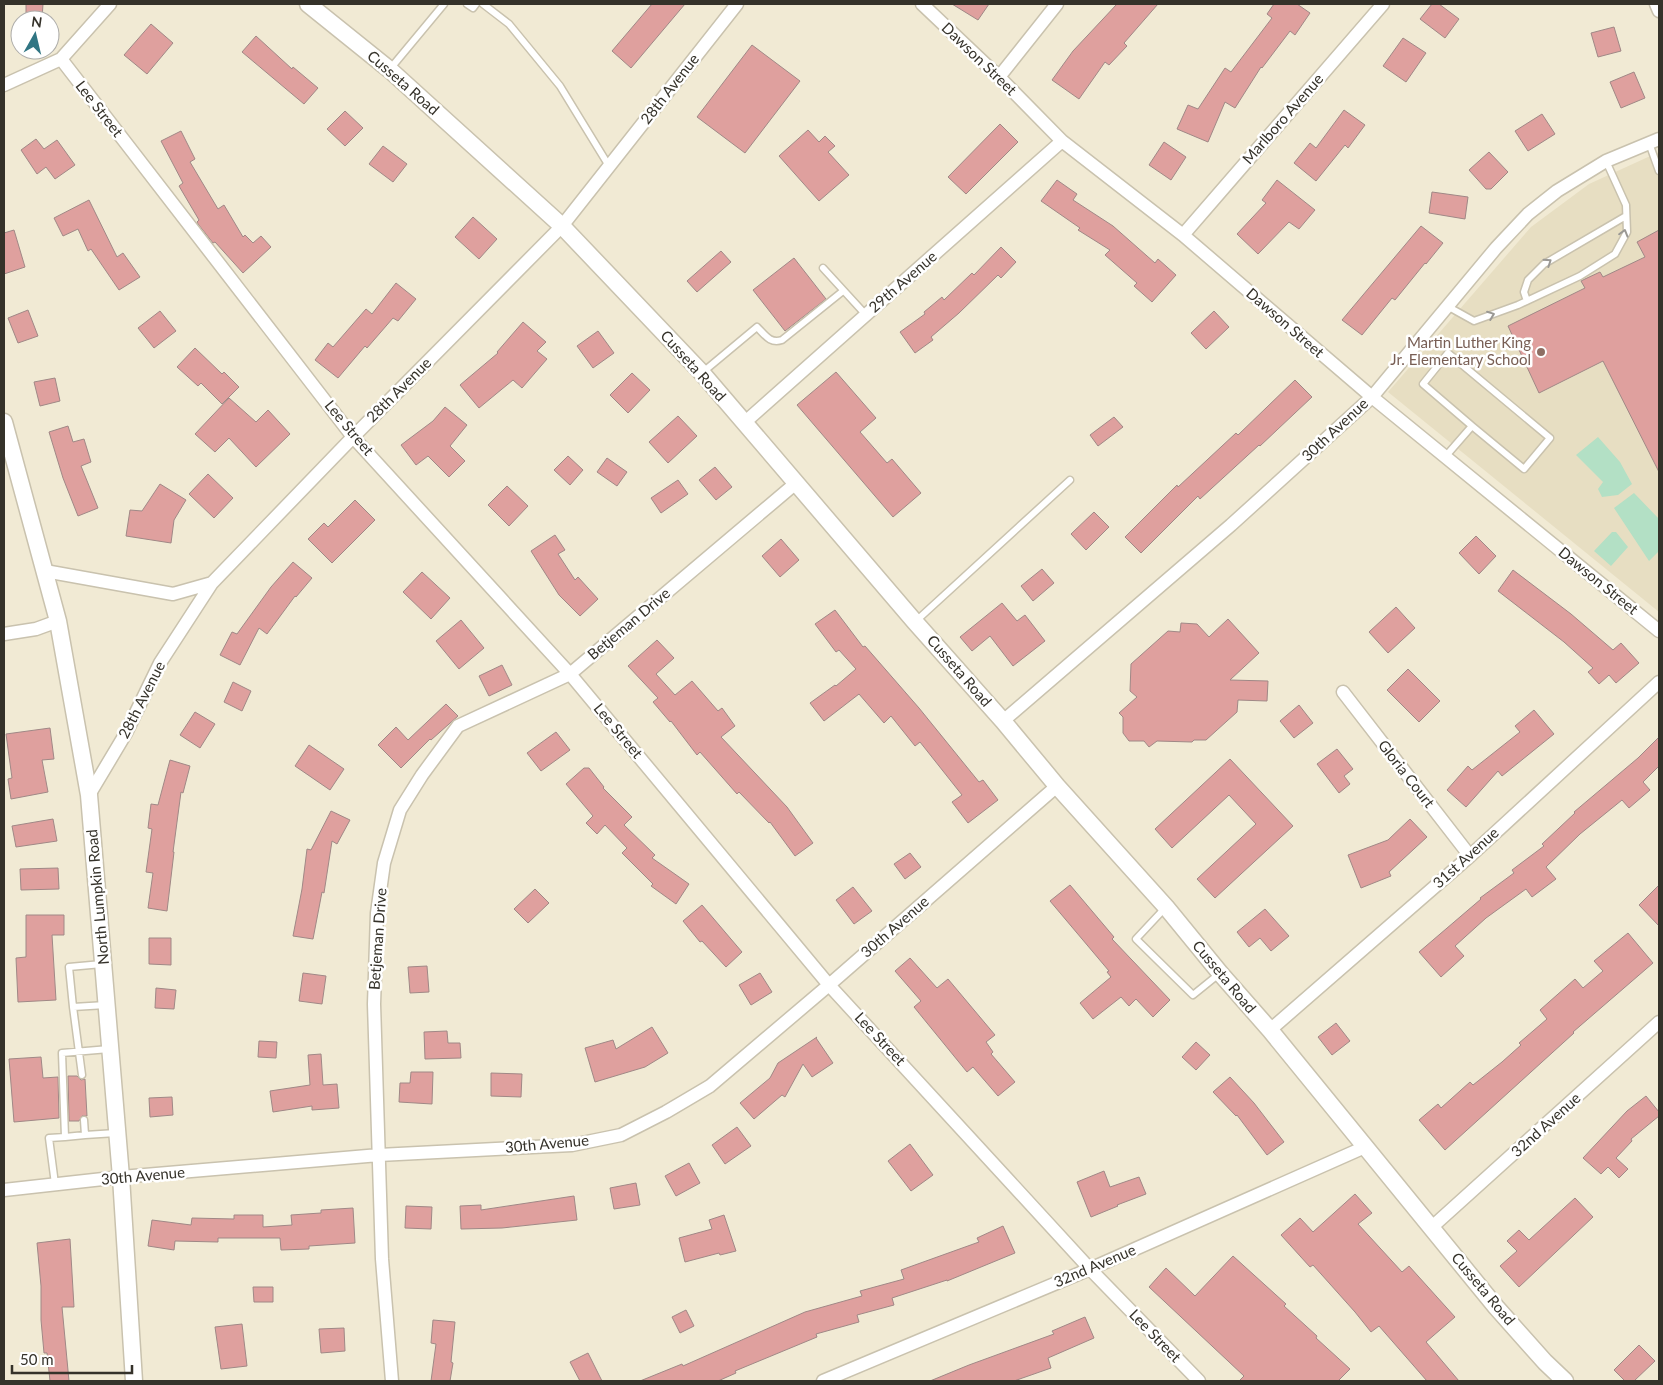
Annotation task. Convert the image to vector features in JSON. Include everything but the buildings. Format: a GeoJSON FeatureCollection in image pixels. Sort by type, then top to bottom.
{"type":"FeatureCollection","features":[{"type":"Feature","properties":{"kind":"street"},"geometry":{"type":"LineString","coordinates":[[4,85],[61,59],[110,4]]}},
{"type":"Feature","properties":{"kind":"street","name":"Cusseta Road"},"geometry":{"type":"LineString","coordinates":[[308,4],[390,70],[562,226],[702,373],[1057,786],[1166,907],[1270,1030],[1496,1306],[1544,1362],[1565,1381]]}},
{"type":"Feature","properties":{"kind":"street","name":"28th Avenue"},"geometry":{"type":"LineString","coordinates":[[89,794],[126,733],[160,663],[212,584],[353,436],[562,226],[737,4]]}},
{"type":"Feature","properties":{"kind":"street","name":"Dawson Street"},"geometry":{"type":"LineString","coordinates":[[922,4],[999,77],[1062,141],[1183,235],[1372,397],[1659,631]]}},
{"type":"Feature","properties":{"kind":"street"},"geometry":{"type":"LineString","coordinates":[[999,77],[1057,4]]}},
{"type":"Feature","properties":{"kind":"street","name":"Marlboro Avenue"},"geometry":{"type":"LineString","coordinates":[[1183,235],[1383,4]]}},
{"type":"Feature","properties":{"kind":"street"},"geometry":{"type":"LineString","coordinates":[[1656,4],[1659,11]]}},
{"type":"Feature","properties":{"kind":"street","name":"Lee Street"},"geometry":{"type":"LineString","coordinates":[[61,59],[353,436],[570,674],[829,984],[1090,1269],[1199,1381]]}},
{"type":"Feature","properties":{"kind":"street","name":"29th Avenue"},"geometry":{"type":"LineString","coordinates":[[744,423],[1062,141]]}},
{"type":"Feature","properties":{"kind":"street","name":"30th Avenue"},"geometry":{"type":"LineString","coordinates":[[1003,721],[1231,526],[1372,397],[1496,248],[1528,214],[1557,191],[1606,162],[1654,141]]}},
{"type":"Feature","properties":{"kind":"street","name":"North Lumpkin Road"},"geometry":{"type":"LineString","coordinates":[[4,422],[58,621],[89,794],[121,1177],[134,1381]]}},
{"type":"Feature","properties":{"kind":"street","name":"Betjeman Drive"},"geometry":{"type":"LineString","coordinates":[[392,1381],[382,1259],[374,1004],[376,913],[384,863],[400,810],[422,775],[458,726],[570,674],[796,483]]}},
{"type":"Feature","properties":{"kind":"street"},"geometry":{"type":"LineString","coordinates":[[45,570],[173,594],[212,584]]}},
{"type":"Feature","properties":{"kind":"street"},"geometry":{"type":"LineString","coordinates":[[4,634],[36,629],[58,621]]}},
{"type":"Feature","properties":{"kind":"street","name":"31st Avenue"},"geometry":{"type":"LineString","coordinates":[[1270,1030],[1470,856],[1659,682]]}},
{"type":"Feature","properties":{"kind":"street","name":"Gloria Court"},"geometry":{"type":"LineString","coordinates":[[1343,692],[1470,856]]}},
{"type":"Feature","properties":{"kind":"street","name":"30th Avenue"},"geometry":{"type":"LineString","coordinates":[[4,1190],[121,1177],[379,1156],[572,1145],[621,1135],[666,1112],[710,1086],[1057,786]]}},
{"type":"Feature","properties":{"kind":"street","name":"32nd Avenue"},"geometry":{"type":"LineString","coordinates":[[1432,1227],[1659,1022]]}},
{"type":"Feature","properties":{"kind":"street","name":"32nd Avenue"},"geometry":{"type":"LineString","coordinates":[[823,1381],[1090,1269],[1365,1147]]}},
{"type":"Feature","properties":{"kind":"lane"},"geometry":{"type":"LineString","coordinates":[[390,70],[444,4]]}},
{"type":"Feature","properties":{"kind":"lane"},"geometry":{"type":"LineString","coordinates":[[466,4],[473,8],[476,4]]}},
{"type":"Feature","properties":{"kind":"lane"},"geometry":{"type":"LineString","coordinates":[[483,4],[509,24],[560,86],[609,166]]}},
{"type":"Feature","properties":{"kind":"lane"},"geometry":{"type":"LineString","coordinates":[[1654,141],[1659,171]]}},
{"type":"Feature","properties":{"kind":"lane"},"geometry":{"type":"LineString","coordinates":[[1447,306],[1474,322],[1526,301],[1587,272],[1615,254],[1627,232],[1626,205],[1606,162]]}},
{"type":"Feature","properties":{"kind":"lane"},"geometry":{"type":"LineString","coordinates":[[1526,301],[1524,292],[1528,280],[1544,264],[1626,216]]}},
{"type":"Feature","properties":{"kind":"lane"},"geometry":{"type":"LineString","coordinates":[[823,268],[866,315]]}},
{"type":"Feature","properties":{"kind":"lane"},"geometry":{"type":"LineString","coordinates":[[702,373],[757,327],[769,340],[776,342],[782,340],[843,291]]}},
{"type":"Feature","properties":{"kind":"lane"},"geometry":{"type":"LineString","coordinates":[[1448,353],[1550,438],[1524,468],[1472,426],[1423,384],[1448,353]]}},
{"type":"Feature","properties":{"kind":"lane"},"geometry":{"type":"LineString","coordinates":[[1445,457],[1472,426]]}},
{"type":"Feature","properties":{"kind":"lane"},"geometry":{"type":"LineString","coordinates":[[915,622],[1070,480]]}},
{"type":"Feature","properties":{"kind":"lane"},"geometry":{"type":"LineString","coordinates":[[1166,907],[1136,939],[1193,995],[1220,973]]}},
{"type":"Feature","properties":{"kind":"lane"},"geometry":{"type":"LineString","coordinates":[[82,1075],[69,967],[103,963]]}},
{"type":"Feature","properties":{"kind":"lane"},"geometry":{"type":"LineString","coordinates":[[73,1007],[106,1004]]}},
{"type":"Feature","properties":{"kind":"lane"},"geometry":{"type":"LineString","coordinates":[[65,1137],[62,1052],[110,1049]]}},
{"type":"Feature","properties":{"kind":"lane"},"geometry":{"type":"LineString","coordinates":[[84,1120],[85,1135]]}},
{"type":"Feature","properties":{"kind":"lane"},"geometry":{"type":"LineString","coordinates":[[55,1184],[50,1138],[117,1133]]}},
{"type":"Feature","properties":{"kind":"shaded area","name":"Martin Luther King Jr. Elementary School"},"geometry":{"type":"Polygon","coordinates":[[[1659,152],[1659,612],[1388,392],[1531,227],[1589,184],[1659,152]]]}},
{"type":"Feature","properties":{"kind":"green space"},"geometry":{"type":"Polygon","coordinates":[[[1598,437],[1620,462],[1632,484],[1618,495],[1602,497],[1598,489],[1603,482],[1576,455],[1598,437]]]}},
{"type":"Feature","properties":{"kind":"green space"},"geometry":{"type":"Polygon","coordinates":[[[1634,493],[1659,519],[1659,551],[1649,561],[1614,508],[1634,493]]]}},
{"type":"Feature","properties":{"kind":"green space"},"geometry":{"type":"Polygon","coordinates":[[[1612,532],[1616,532],[1628,547],[1611,566],[1594,551],[1612,532]]]}},
{"type":"Feature","properties":{"kind":"place","name":"Martin Luther King Jr. Elementary School"},"geometry":{"type":"Point","coordinates":[1541,352]}}]}
